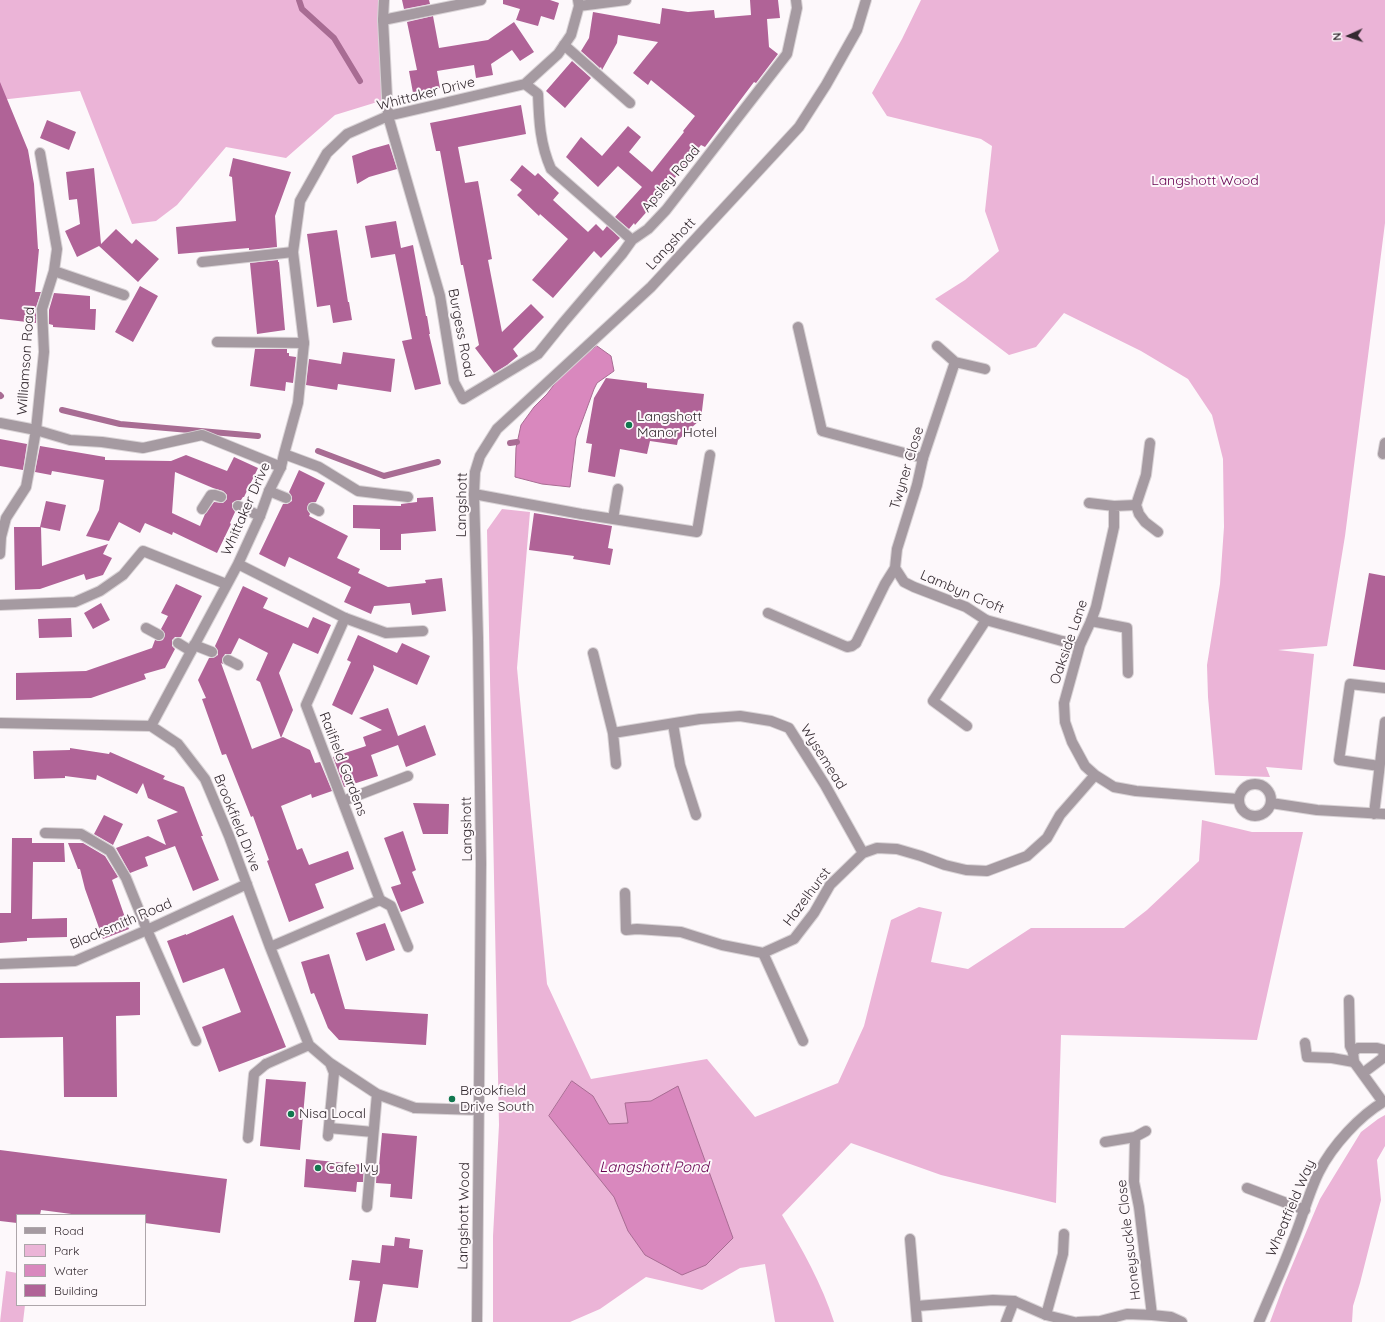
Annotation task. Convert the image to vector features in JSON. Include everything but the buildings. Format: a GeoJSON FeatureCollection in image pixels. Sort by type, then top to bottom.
{"type":"FeatureCollection","features":[{"type":"Feature","properties":{"kind":"street"},"geometry":{"type":"LineString","coordinates":[[384,0],[383,20],[388,116]]}},
{"type":"Feature","properties":{"kind":"street"},"geometry":{"type":"LineString","coordinates":[[383,20],[482,0]]}},
{"type":"Feature","properties":{"kind":"street"},"geometry":{"type":"LineString","coordinates":[[578,3],[626,0]]}},
{"type":"Feature","properties":{"kind":"street","name":"Apsley Road"},"geometry":{"type":"LineString","coordinates":[[632,240],[648,229],[666,210],[787,54],[797,8],[796,0]]}},
{"type":"Feature","properties":{"kind":"street","name":"Langshott"},"geometry":{"type":"LineString","coordinates":[[479,1110],[481,863],[478,638],[474,494],[475,472],[480,456],[497,429],[651,287],[799,127],[826,85],[857,30],[866,0]]}},
{"type":"Feature","properties":{"kind":"street","name":"Whittaker Drive"},"geometry":{"type":"LineString","coordinates":[[151,726],[238,564],[260,516],[269,491],[281,467],[298,403],[304,343],[293,252],[300,201],[327,153],[347,134],[388,116],[525,84],[558,54],[571,35],[578,3]]}},
{"type":"Feature","properties":{"kind":"street"},"geometry":{"type":"LineString","coordinates":[[564,45],[630,103]]}},
{"type":"Feature","properties":{"kind":"street"},"geometry":{"type":"LineString","coordinates":[[525,84],[538,94],[540,131],[544,155],[551,169],[632,240]]}},
{"type":"Feature","properties":{"kind":"street","name":"Burgess Road"},"geometry":{"type":"LineString","coordinates":[[388,116],[440,296],[454,382],[462,399],[538,354],[632,240]]}},
{"type":"Feature","properties":{"kind":"street","name":"Williamson Road"},"geometry":{"type":"LineString","coordinates":[[0,554],[1,538],[6,518],[26,487],[36,430],[44,352],[42,309],[54,271],[57,249],[40,152]]}},
{"type":"Feature","properties":{"kind":"street"},"geometry":{"type":"LineString","coordinates":[[202,262],[293,252]]}},
{"type":"Feature","properties":{"kind":"street"},"geometry":{"type":"LineString","coordinates":[[54,271],[124,295]]}},
{"type":"Feature","properties":{"kind":"street"},"geometry":{"type":"LineString","coordinates":[[798,327],[822,431],[923,458]]}},
{"type":"Feature","properties":{"kind":"street"},"geometry":{"type":"LineString","coordinates":[[217,342],[304,343]]}},
{"type":"Feature","properties":{"kind":"street"},"geometry":{"type":"LineString","coordinates":[[937,346],[955,362],[984,369]]}},
{"type":"Feature","properties":{"kind":"street","name":"Twyner Close"},"geometry":{"type":"LineString","coordinates":[[895,568],[897,549],[917,485],[923,458],[955,362]]}},
{"type":"Feature","properties":{"kind":"street"},"geometry":{"type":"LineString","coordinates":[[0,423],[36,430]]}},
{"type":"Feature","properties":{"kind":"street","name":"Williamson Road"},"geometry":{"type":"LineString","coordinates":[[36,430],[70,440],[102,442],[143,448],[202,436],[281,467]]}},
{"type":"Feature","properties":{"kind":"street"},"geometry":{"type":"LineString","coordinates":[[1150,443],[1146,475],[1136,504],[1139,514],[1145,522],[1158,532]]}},
{"type":"Feature","properties":{"kind":"street"},"geometry":{"type":"LineString","coordinates":[[1381,454],[1385,443]]}},
{"type":"Feature","properties":{"kind":"street"},"geometry":{"type":"LineString","coordinates":[[284,454],[319,467],[358,491],[408,496]]}},
{"type":"Feature","properties":{"kind":"street"},"geometry":{"type":"LineString","coordinates":[[474,494],[612,519],[697,532],[710,455]]}},
{"type":"Feature","properties":{"kind":"street"},"geometry":{"type":"LineString","coordinates":[[612,519],[618,489]]}},
{"type":"Feature","properties":{"kind":"street"},"geometry":{"type":"LineString","coordinates":[[269,491],[286,498]]}},
{"type":"Feature","properties":{"kind":"street"},"geometry":{"type":"LineString","coordinates":[[202,508],[211,495],[215,494],[221,497]]}},
{"type":"Feature","properties":{"kind":"street"},"geometry":{"type":"LineString","coordinates":[[1089,503],[1114,506],[1136,504]]}},
{"type":"Feature","properties":{"kind":"street"},"geometry":{"type":"LineString","coordinates":[[238,506],[260,516]]}},
{"type":"Feature","properties":{"kind":"street","name":"Oakside Lane"},"geometry":{"type":"LineString","coordinates":[[1114,506],[1114,527],[1096,607],[1080,645],[1064,703],[1065,722],[1072,742],[1085,766],[1095,775],[1114,787],[1136,791],[1238,799]]}},
{"type":"Feature","properties":{"kind":"street"},"geometry":{"type":"LineString","coordinates":[[0,605],[75,602],[100,592],[123,575],[142,551],[226,584]]}},
{"type":"Feature","properties":{"kind":"street"},"geometry":{"type":"LineString","coordinates":[[238,564],[345,618],[386,633],[423,631]]}},
{"type":"Feature","properties":{"kind":"street"},"geometry":{"type":"LineString","coordinates":[[768,613],[847,648],[856,643],[885,584],[895,568]]}},
{"type":"Feature","properties":{"kind":"street","name":"Lambyn Croft"},"geometry":{"type":"LineString","coordinates":[[895,568],[904,582],[966,607],[986,620],[1080,645]]}},
{"type":"Feature","properties":{"kind":"street","name":"Railfield Gardens"},"geometry":{"type":"LineString","coordinates":[[345,618],[306,705],[380,900]]}},
{"type":"Feature","properties":{"kind":"street"},"geometry":{"type":"LineString","coordinates":[[967,726],[933,702],[986,620]]}},
{"type":"Feature","properties":{"kind":"street"},"geometry":{"type":"LineString","coordinates":[[1091,621],[1127,628],[1128,673]]}},
{"type":"Feature","properties":{"kind":"street"},"geometry":{"type":"LineString","coordinates":[[146,628],[158,635]]}},
{"type":"Feature","properties":{"kind":"street"},"geometry":{"type":"LineString","coordinates":[[178,644],[212,652]]}},
{"type":"Feature","properties":{"kind":"street"},"geometry":{"type":"LineString","coordinates":[[593,653],[613,733],[616,764]]}},
{"type":"Feature","properties":{"kind":"street"},"geometry":{"type":"LineString","coordinates":[[228,660],[238,665]]}},
{"type":"Feature","properties":{"kind":"street"},"geometry":{"type":"LineString","coordinates":[[1379,766],[1339,760],[1350,684],[1385,688]]}},
{"type":"Feature","properties":{"kind":"street","name":"Wysemead"},"geometry":{"type":"LineString","coordinates":[[613,733],[700,719],[740,716],[771,721],[789,728],[825,785],[863,853]]}},
{"type":"Feature","properties":{"kind":"street"},"geometry":{"type":"LineString","coordinates":[[1374,814],[1385,722]]}},
{"type":"Feature","properties":{"kind":"street"},"geometry":{"type":"LineString","coordinates":[[0,723],[151,726]]}},
{"type":"Feature","properties":{"kind":"street"},"geometry":{"type":"LineString","coordinates":[[673,724],[680,765],[696,815]]}},
{"type":"Feature","properties":{"kind":"street","name":"Brookfield Drive"},"geometry":{"type":"LineString","coordinates":[[151,726],[178,744],[205,778],[309,1045]]}},
{"type":"Feature","properties":{"kind":"street"},"geometry":{"type":"LineString","coordinates":[[863,853],[877,848],[897,849],[952,867],[966,870],[987,871],[1027,856],[1047,838],[1060,815],[1095,775]]}},
{"type":"Feature","properties":{"kind":"street"},"geometry":{"type":"LineString","coordinates":[[343,801],[408,776]]}},
{"type":"Feature","properties":{"kind":"street"},"geometry":{"type":"LineString","coordinates":[[1256,783],[1265,787],[1270,794],[1271,803],[1268,811],[1261,816],[1253,817],[1245,814],[1239,808],[1238,799],[1241,791],[1248,785],[1256,783]]}},
{"type":"Feature","properties":{"kind":"street"},"geometry":{"type":"LineString","coordinates":[[1271,803],[1317,810],[1385,814]]}},
{"type":"Feature","properties":{"kind":"street"},"geometry":{"type":"LineString","coordinates":[[45,833],[81,834],[110,850],[126,878],[147,930],[196,1041]]}},
{"type":"Feature","properties":{"kind":"street","name":"Hazelhurst"},"geometry":{"type":"LineString","coordinates":[[763,953],[794,939],[814,913],[830,885],[863,853]]}},
{"type":"Feature","properties":{"kind":"street","name":"Blacksmith Road"},"geometry":{"type":"LineString","coordinates":[[0,964],[75,961],[247,884]]}},
{"type":"Feature","properties":{"kind":"street"},"geometry":{"type":"LineString","coordinates":[[625,893],[626,930],[637,929],[681,932],[722,945],[763,953],[803,1041]]}},
{"type":"Feature","properties":{"kind":"street"},"geometry":{"type":"LineString","coordinates":[[270,947],[380,900],[391,906],[408,947]]}},
{"type":"Feature","properties":{"kind":"street"},"geometry":{"type":"LineString","coordinates":[[1349,1000],[1350,1046],[1363,1073],[1384,1102]]}},
{"type":"Feature","properties":{"kind":"street"},"geometry":{"type":"LineString","coordinates":[[1305,1043],[1307,1056],[1332,1058],[1354,1057]]}},
{"type":"Feature","properties":{"kind":"street"},"geometry":{"type":"LineString","coordinates":[[248,1138],[254,1074],[266,1064],[309,1045],[330,1063],[377,1094],[415,1108],[479,1110]]}},
{"type":"Feature","properties":{"kind":"street"},"geometry":{"type":"LineString","coordinates":[[1354,1057],[1358,1048],[1377,1048],[1384,1050],[1383,1058],[1363,1073]]}},
{"type":"Feature","properties":{"kind":"street"},"geometry":{"type":"LineString","coordinates":[[330,1063],[334,1073],[329,1132],[373,1132]]}},
{"type":"Feature","properties":{"kind":"street"},"geometry":{"type":"LineString","coordinates":[[367,1207],[377,1094]]}},
{"type":"Feature","properties":{"kind":"street","name":"Wheatfield Way"},"geometry":{"type":"LineString","coordinates":[[1259,1322],[1319,1172],[1332,1151],[1349,1130],[1384,1102]]}},
{"type":"Feature","properties":{"kind":"street","name":"Langshott Wood"},"geometry":{"type":"LineString","coordinates":[[477,1322],[479,1110]]}},
{"type":"Feature","properties":{"kind":"street"},"geometry":{"type":"LineString","coordinates":[[1105,1142],[1135,1137],[1146,1131]]}},
{"type":"Feature","properties":{"kind":"street","name":"Honeysuckle Close"},"geometry":{"type":"LineString","coordinates":[[1135,1137],[1134,1182],[1139,1208],[1152,1314]]}},
{"type":"Feature","properties":{"kind":"street"},"geometry":{"type":"LineString","coordinates":[[1247,1188],[1305,1210]]}},
{"type":"Feature","properties":{"kind":"street"},"geometry":{"type":"LineString","coordinates":[[1046,1315],[1063,1254],[1064,1234]]}},
{"type":"Feature","properties":{"kind":"street"},"geometry":{"type":"LineString","coordinates":[[910,1239],[917,1306],[917,1322]]}},
{"type":"Feature","properties":{"kind":"street"},"geometry":{"type":"LineString","coordinates":[[917,1306],[993,1300],[1014,1301],[1046,1315],[1074,1322]]}},
{"type":"Feature","properties":{"kind":"street"},"geometry":{"type":"LineString","coordinates":[[1006,1322],[1014,1301]]}},
{"type":"Feature","properties":{"kind":"street"},"geometry":{"type":"LineString","coordinates":[[1078,1322],[1100,1321],[1126,1314],[1152,1314],[1171,1317],[1182,1322]]}},
{"type":"Feature","properties":{"kind":"green space"},"geometry":{"type":"Polygon","coordinates":[[[0,0],[384,0],[387,99],[335,115],[286,158],[226,147],[177,205],[156,221],[132,224],[80,91],[0,100],[0,0]]]}},
{"type":"Feature","properties":{"kind":"green space","name":"Langshott Wood"},"geometry":{"type":"Polygon","coordinates":[[[921,0],[1385,0],[1385,223],[1345,536],[1327,646],[1278,650],[1314,654],[1302,770],[1266,767],[1270,777],[1215,775],[1208,697],[1207,665],[1220,584],[1224,527],[1223,459],[1212,415],[1188,379],[1141,351],[1064,313],[1036,347],[1009,355],[935,299],[965,280],[999,251],[985,211],[992,146],[981,139],[887,116],[872,93],[902,39],[921,0]]]}},
{"type":"Feature","properties":{"kind":"green space"},"geometry":{"type":"Polygon","coordinates":[[[502,509],[530,512],[517,668],[547,984],[591,1079],[707,1059],[755,1117],[838,1083],[864,1026],[891,920],[919,907],[942,912],[931,962],[968,969],[1031,928],[1124,928],[1147,910],[1199,861],[1202,820],[1252,832],[1303,832],[1257,1040],[1061,1035],[1056,1203],[941,1175],[851,1143],[782,1215],[818,1280],[834,1322],[775,1322],[765,1264],[740,1268],[702,1290],[646,1277],[600,1309],[570,1322],[493,1322],[493,1236],[499,1125],[487,530],[502,509]]]}},
{"type":"Feature","properties":{"kind":"green space"},"geometry":{"type":"Polygon","coordinates":[[[1385,1115],[1385,1146],[1377,1160],[1381,1200],[1353,1306],[1352,1322],[1270,1322],[1320,1199],[1361,1132],[1385,1115]]]}},
{"type":"Feature","properties":{"kind":"green space"},"geometry":{"type":"Polygon","coordinates":[[[6,1271],[16,1273],[16,1306],[25,1306],[23,1322],[0,1322],[6,1271]]]}},
{"type":"Feature","properties":{"kind":"water"},"geometry":{"type":"Polygon","coordinates":[[[597,346],[611,356],[614,371],[597,383],[594,389],[576,438],[570,487],[542,484],[515,477],[516,448],[521,425],[562,374],[597,346]]]}},
{"type":"Feature","properties":{"kind":"water","name":"Langshott Pond"},"geometry":{"type":"Polygon","coordinates":[[[572,1081],[593,1096],[609,1124],[628,1123],[625,1103],[651,1101],[678,1086],[733,1238],[706,1265],[682,1275],[645,1255],[628,1231],[614,1197],[549,1116],[572,1081]]]}},
{"type":"Feature","properties":{"kind":"waterway"},"geometry":{"type":"LineString","coordinates":[[299,0],[302,9],[334,38],[360,81]]}},
{"type":"Feature","properties":{"kind":"waterway"},"geometry":{"type":"LineString","coordinates":[[62,410],[120,424],[258,436]]}},
{"type":"Feature","properties":{"kind":"waterway"},"geometry":{"type":"LineString","coordinates":[[510,443],[517,442]]}},
{"type":"Feature","properties":{"kind":"waterway"},"geometry":{"type":"LineString","coordinates":[[318,451],[384,476],[438,462]]}},
{"type":"Feature","properties":{"kind":"place","name":"Langshott Manor Hotel"},"geometry":{"type":"Point","coordinates":[629,425]}},
{"type":"Feature","properties":{"kind":"place","name":"Brookfield Drive South"},"geometry":{"type":"Point","coordinates":[452,1099]}},
{"type":"Feature","properties":{"kind":"place","name":"Nisa Local"},"geometry":{"type":"Point","coordinates":[291,1114]}},
{"type":"Feature","properties":{"kind":"place","name":"Cafe Ivy"},"geometry":{"type":"Point","coordinates":[318,1168]}}]}
